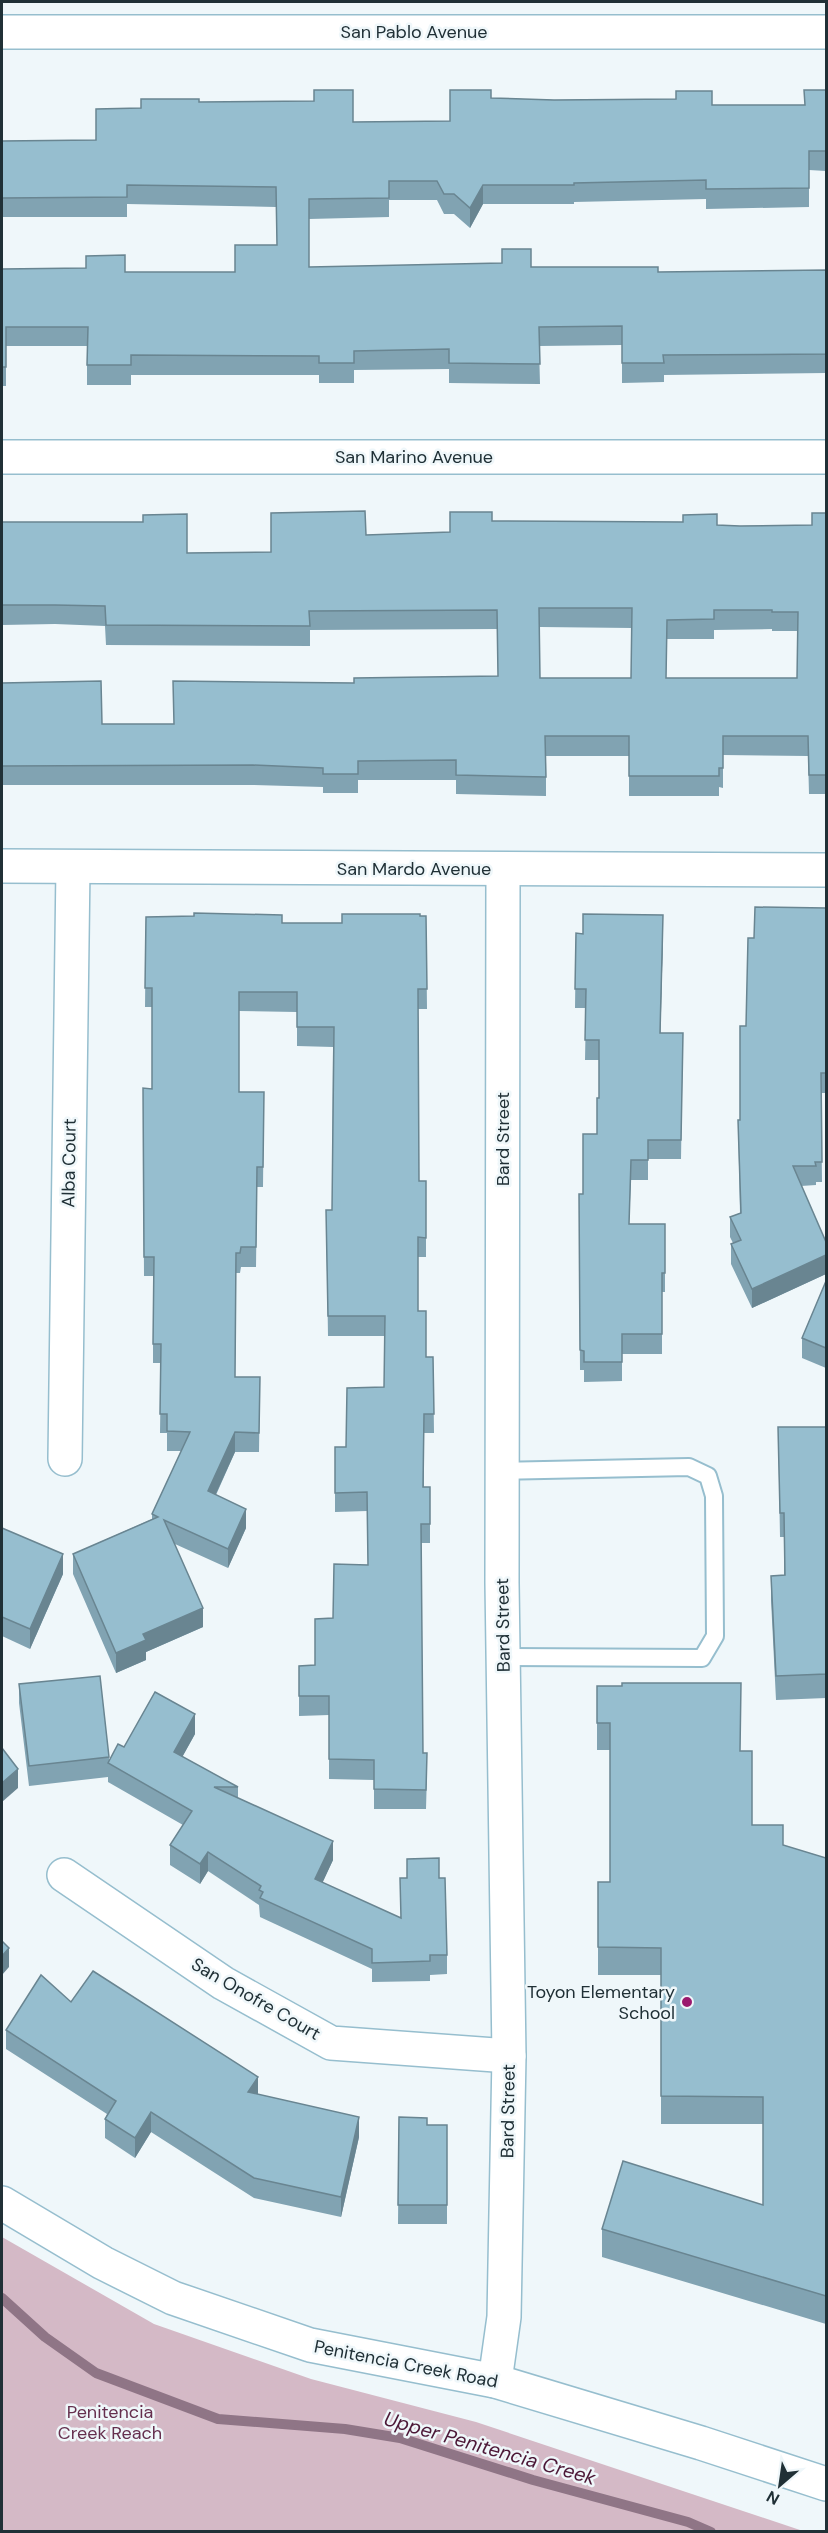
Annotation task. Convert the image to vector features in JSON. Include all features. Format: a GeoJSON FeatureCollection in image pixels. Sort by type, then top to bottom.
{"type":"FeatureCollection","features":[{"type":"Feature","properties":{"kind":"street","name":"San Pablo Avenue"},"geometry":{"type":"LineString","coordinates":[[2,32],[826,32]]}},
{"type":"Feature","properties":{"kind":"street","name":"San Marino Avenue"},"geometry":{"type":"LineString","coordinates":[[2,457],[826,457]]}},
{"type":"Feature","properties":{"kind":"street","name":"San Mardo Avenue"},"geometry":{"type":"LineString","coordinates":[[2,866],[826,870]]}},
{"type":"Feature","properties":{"kind":"street","name":"Alba Court"},"geometry":{"type":"LineString","coordinates":[[64,1459],[74,867]]}},
{"type":"Feature","properties":{"kind":"street","name":"Bard Street"},"geometry":{"type":"LineString","coordinates":[[495,2381],[504,2312],[509,2056],[502,1471],[503,870]]}},
{"type":"Feature","properties":{"kind":"street","name":"San Onofre Court"},"geometry":{"type":"LineString","coordinates":[[64,1875],[223,1983],[331,2043],[509,2056]]}},
{"type":"Feature","properties":{"kind":"street","name":"Penitencia Creek Road"},"geometry":{"type":"LineString","coordinates":[[2,2203],[103,2263],[173,2298],[310,2345],[495,2381],[701,2443],[826,2484]]}},
{"type":"Feature","properties":{"kind":"lane"},"geometry":{"type":"LineString","coordinates":[[502,1471],[689,1467],[708,1476],[714,1496],[715,1624],[715,1636],[710,1649],[702,1658],[503,1657]]}},
{"type":"Feature","properties":{"kind":"green space","name":"Penitencia Creek Reach"},"geometry":{"type":"Polygon","coordinates":[[[2,2237],[154,2324],[311,2379],[476,2422],[803,2531],[2,2531],[2,2237]]]}},
{"type":"Feature","properties":{"kind":"building"},"geometry":{"type":"Polygon","coordinates":[[[314,90],[353,90],[353,122],[450,121],[450,90],[491,90],[491,98],[554,100],[676,99],[676,91],[712,91],[712,105],[805,105],[804,90],[826,90],[826,151],[809,151],[809,188],[706,189],[706,180],[574,183],[574,185],[483,185],[470,208],[454,194],[444,194],[437,181],[389,181],[389,198],[309,199],[309,267],[502,263],[502,249],[531,249],[531,267],[658,267],[658,272],[826,270],[826,354],[663,355],[664,363],[622,363],[622,326],[539,327],[540,364],[449,363],[449,349],[354,351],[354,363],[319,363],[319,356],[131,355],[131,365],[87,365],[88,327],[6,327],[6,367],[2,367],[2,269],[86,268],[86,256],[125,255],[125,272],[235,272],[235,245],[277,245],[276,187],[127,185],[127,197],[2,198],[2,141],[96,140],[96,109],[141,108],[141,99],[199,99],[199,102],[314,101],[314,90]]]}},
{"type":"Feature","properties":{"kind":"building"},"geometry":{"type":"Polygon","coordinates":[[[365,511],[366,535],[450,532],[450,512],[492,512],[492,521],[683,522],[683,515],[717,514],[717,525],[740,526],[812,525],[812,513],[826,513],[826,775],[809,775],[808,736],[723,736],[723,768],[719,768],[719,776],[629,776],[629,736],[545,736],[546,777],[456,775],[456,760],[358,761],[358,774],[323,774],[323,768],[253,765],[2,766],[2,683],[101,681],[102,724],[174,724],[173,681],[354,683],[354,678],[498,676],[497,610],[309,611],[310,626],[106,625],[105,606],[2,605],[2,522],[143,522],[143,515],[187,514],[187,553],[271,552],[271,513],[365,511]],[[539,608],[540,678],[631,678],[632,608],[539,608]],[[714,610],[714,619],[667,620],[666,678],[797,678],[798,612],[714,610]]]}},
{"type":"Feature","properties":{"kind":"building"},"geometry":{"type":"Polygon","coordinates":[[[755,907],[826,908],[826,1073],[821,1073],[822,1162],[815,1162],[816,1166],[793,1166],[826,1242],[826,1255],[752,1289],[731,1244],[741,1240],[730,1217],[741,1213],[738,1120],[740,1120],[740,1026],[746,1026],[748,938],[754,938],[755,907]]]}},
{"type":"Feature","properties":{"kind":"building"},"geometry":{"type":"Polygon","coordinates":[[[194,913],[282,915],[282,923],[342,923],[342,914],[420,914],[420,916],[426,916],[427,989],[418,989],[419,1181],[426,1181],[426,1238],[418,1237],[418,1311],[426,1311],[426,1357],[433,1357],[434,1414],[424,1414],[423,1487],[430,1487],[430,1524],[421,1524],[423,1753],[427,1753],[426,1790],[374,1789],[374,1760],[329,1759],[329,1696],[299,1696],[299,1666],[315,1665],[315,1619],[333,1618],[334,1564],[368,1565],[367,1492],[335,1493],[335,1447],[346,1447],[347,1388],[384,1387],[385,1316],[328,1316],[326,1210],[332,1210],[334,1027],[297,1027],[297,992],[239,992],[239,1092],[264,1092],[263,1167],[257,1167],[256,1247],[241,1247],[240,1253],[236,1253],[235,1377],[260,1377],[259,1433],[235,1432],[208,1491],[246,1509],[228,1549],[164,1520],[203,1608],[143,1634],[146,1640],[116,1653],[73,1554],[158,1517],[152,1514],[190,1432],[167,1431],[167,1414],[160,1414],[161,1344],[153,1344],[154,1257],[144,1257],[143,1088],[152,1089],[152,988],[145,988],[146,917],[194,916],[194,913]]]}},
{"type":"Feature","properties":{"kind":"building"},"geometry":{"type":"Polygon","coordinates":[[[583,914],[663,915],[660,1033],[683,1033],[681,1140],[648,1140],[648,1160],[631,1160],[629,1224],[665,1224],[662,1334],[622,1334],[622,1362],[584,1362],[584,1351],[580,1350],[579,1194],[583,1194],[583,1134],[597,1134],[597,1098],[599,1098],[599,1040],[585,1040],[586,989],[575,989],[576,933],[583,934],[583,914]]]}},
{"type":"Feature","properties":{"kind":"building"},"geometry":{"type":"Polygon","coordinates":[[[826,1281],[826,1348],[802,1338],[826,1281]]]}},
{"type":"Feature","properties":{"kind":"building"},"geometry":{"type":"Polygon","coordinates":[[[778,1427],[826,1427],[826,1674],[776,1676],[771,1576],[785,1575],[784,1513],[780,1513],[778,1427]]]}},
{"type":"Feature","properties":{"kind":"building"},"geometry":{"type":"Polygon","coordinates":[[[2,1528],[63,1554],[30,1629],[2,1617],[2,1528]]]}},
{"type":"Feature","properties":{"kind":"building"},"geometry":{"type":"Polygon","coordinates":[[[100,1676],[109,1757],[29,1766],[19,1684],[100,1676]]]}},
{"type":"Feature","properties":{"kind":"building"},"geometry":{"type":"Polygon","coordinates":[[[622,1683],[741,1683],[740,1751],[752,1751],[752,1825],[783,1825],[783,1845],[826,1858],[826,2296],[602,2229],[623,2161],[763,2205],[763,2097],[661,2096],[661,1948],[598,1947],[598,1882],[610,1882],[610,1723],[597,1723],[597,1686],[622,1686],[622,1683]]]}},
{"type":"Feature","properties":{"kind":"building"},"geometry":{"type":"Polygon","coordinates":[[[155,1692],[195,1714],[174,1752],[238,1787],[214,1787],[333,1841],[315,1879],[401,1918],[400,1878],[407,1878],[407,1859],[439,1858],[439,1878],[445,1878],[447,1955],[430,1955],[430,1961],[372,1963],[372,1949],[260,1898],[263,1892],[259,1890],[261,1886],[208,1852],[200,1864],[170,1845],[192,1811],[108,1763],[118,1744],[124,1747],[155,1692]]]}},
{"type":"Feature","properties":{"kind":"building"},"geometry":{"type":"Polygon","coordinates":[[[2,1748],[18,1769],[2,1783],[2,1748]]]}},
{"type":"Feature","properties":{"kind":"building"},"geometry":{"type":"Polygon","coordinates":[[[2,1941],[9,1948],[2,1956],[2,1941]]]}},
{"type":"Feature","properties":{"kind":"building"},"geometry":{"type":"Polygon","coordinates":[[[93,1971],[258,2077],[248,2092],[359,2117],[341,2197],[254,2178],[151,2112],[135,2138],[105,2119],[116,2101],[6,2030],[41,1975],[71,2002],[93,1971]]]}},
{"type":"Feature","properties":{"kind":"building"},"geometry":{"type":"Polygon","coordinates":[[[399,2117],[427,2118],[427,2125],[447,2125],[447,2205],[398,2205],[399,2117]]]}},
{"type":"Feature","properties":{"kind":"waterway","name":"Upper Penitencia Creek"},"geometry":{"type":"LineString","coordinates":[[2,2298],[45,2337],[96,2373],[218,2419],[345,2429],[400,2438],[533,2480],[688,2522],[711,2532]]}},
{"type":"Feature","properties":{"kind":"place","name":"Toyon Elementary School"},"geometry":{"type":"Point","coordinates":[687,2002]}}]}
